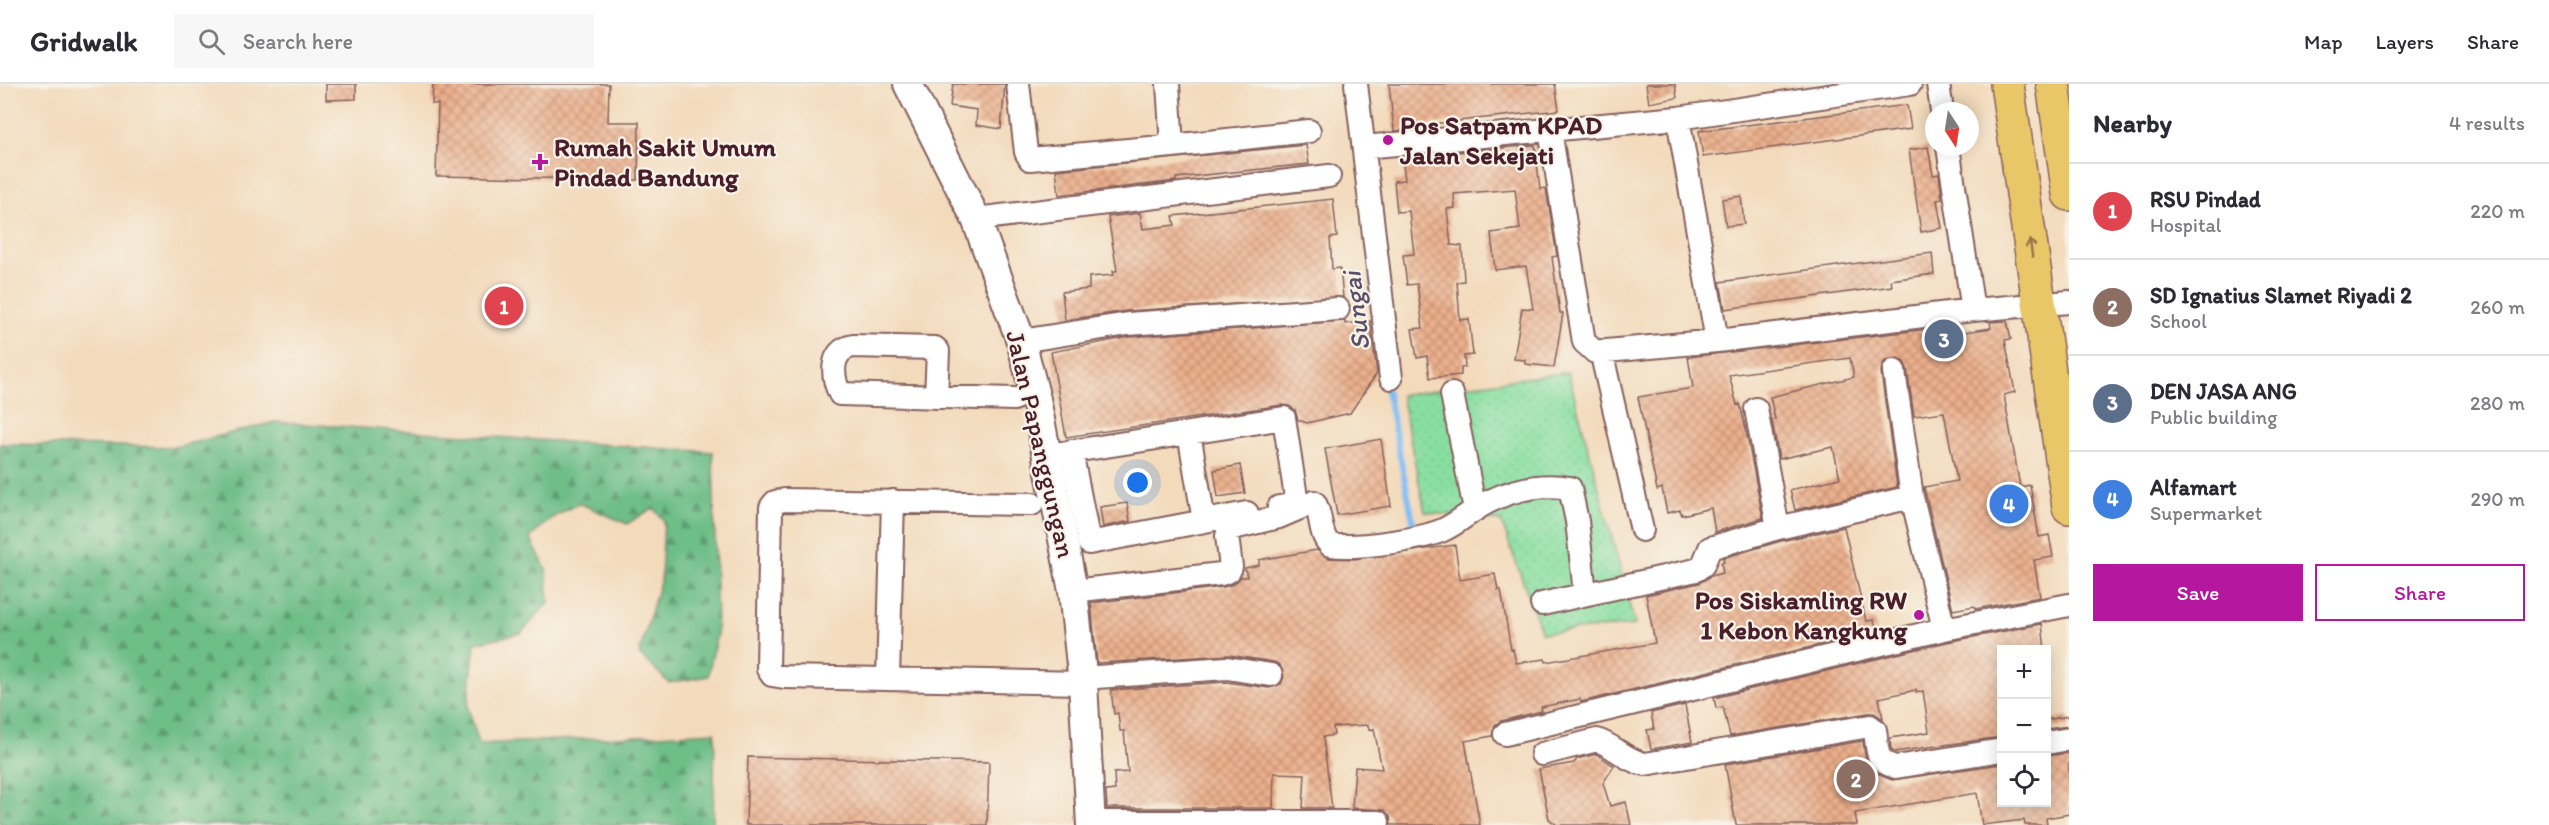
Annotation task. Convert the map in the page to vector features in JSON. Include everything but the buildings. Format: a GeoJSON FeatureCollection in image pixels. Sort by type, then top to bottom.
{"type":"FeatureCollection","features":[{"type":"Feature","properties":{"kind":"main road"},"geometry":{"type":"LineString","coordinates":[[2007,84],[2054,304],[2069,507]]}},
{"type":"Feature","properties":{"kind":"main road"},"geometry":{"type":"LineString","coordinates":[[2053,84],[2069,194]]}},
{"type":"Feature","properties":{"kind":"street","name":"Jalan Papanggungan"},"geometry":{"type":"LineString","coordinates":[[908,84],[976,219],[1060,453],[1082,680],[1090,824]]}},
{"type":"Feature","properties":{"kind":"street"},"geometry":{"type":"LineString","coordinates":[[1018,84],[1026,152],[1030,159],[1309,130]]}},
{"type":"Feature","properties":{"kind":"street"},"geometry":{"type":"LineString","coordinates":[[1168,84],[1172,146]]}},
{"type":"Feature","properties":{"kind":"street"},"geometry":{"type":"LineString","coordinates":[[1356,84],[1391,378]]}},
{"type":"Feature","properties":{"kind":"street"},"geometry":{"type":"LineString","coordinates":[[1364,147],[1678,118],[1910,84]]}},
{"type":"Feature","properties":{"kind":"street"},"geometry":{"type":"LineString","coordinates":[[1938,84],[1941,102]]}},
{"type":"Feature","properties":{"kind":"street"},"geometry":{"type":"LineString","coordinates":[[1678,118],[1717,341]]}},
{"type":"Feature","properties":{"kind":"street"},"geometry":{"type":"LineString","coordinates":[[1550,130],[1584,342],[1592,351],[1717,341],[1973,310],[2054,304]]}},
{"type":"Feature","properties":{"kind":"street"},"geometry":{"type":"LineString","coordinates":[[1949,156],[1973,310]]}},
{"type":"Feature","properties":{"kind":"street"},"geometry":{"type":"LineString","coordinates":[[976,219],[1329,176]]}},
{"type":"Feature","properties":{"kind":"street"},"geometry":{"type":"LineString","coordinates":[[1021,341],[1128,324],[1338,309]]}},
{"type":"Feature","properties":{"kind":"street"},"geometry":{"type":"LineString","coordinates":[[936,397],[938,351],[933,347],[853,346],[844,348],[837,355],[834,367],[840,394],[936,397],[1014,399]]}},
{"type":"Feature","properties":{"kind":"street"},"geometry":{"type":"LineString","coordinates":[[1601,351],[1642,530]]}},
{"type":"Feature","properties":{"kind":"street"},"geometry":{"type":"LineString","coordinates":[[1894,371],[1912,497],[1944,629]]}},
{"type":"Feature","properties":{"kind":"street"},"geometry":{"type":"LineString","coordinates":[[1452,394],[1476,510]]}},
{"type":"Feature","properties":{"kind":"street"},"geometry":{"type":"LineString","coordinates":[[1756,409],[1778,528]]}},
{"type":"Feature","properties":{"kind":"street"},"geometry":{"type":"LineString","coordinates":[[1284,418],[1297,504],[1089,543],[1060,453],[1284,418]]}},
{"type":"Feature","properties":{"kind":"street"},"geometry":{"type":"LineString","coordinates":[[1189,433],[1204,521]]}},
{"type":"Feature","properties":{"kind":"street"},"geometry":{"type":"LineString","coordinates":[[1073,591],[1221,574],[1229,571],[1231,567],[1227,536],[1229,529],[1279,517],[1314,502],[1326,541],[1330,545],[1405,541],[1442,530],[1489,501],[1547,485],[1570,488],[1577,521],[1585,593]]}},
{"type":"Feature","properties":{"kind":"street"},"geometry":{"type":"LineString","coordinates":[[1542,604],[1696,570],[1703,565],[1710,548],[1778,528],[1912,497]]}},
{"type":"Feature","properties":{"kind":"street"},"geometry":{"type":"LineString","coordinates":[[1032,504],[785,500],[772,504],[767,663],[770,673],[778,677],[1082,680],[1227,668],[1271,675]]}},
{"type":"Feature","properties":{"kind":"street"},"geometry":{"type":"LineString","coordinates":[[888,678],[893,501]]}},
{"type":"Feature","properties":{"kind":"street"},"geometry":{"type":"LineString","coordinates":[[1505,734],[1944,629],[2069,605]]}},
{"type":"Feature","properties":{"kind":"street"},"geometry":{"type":"LineString","coordinates":[[1542,754],[1597,740],[1604,742],[1634,762],[1645,764],[1870,726],[1875,730],[1880,760],[1896,767],[1997,751]]}},
{"type":"Feature","properties":{"kind":"street"},"geometry":{"type":"LineString","coordinates":[[2051,742],[2069,739]]}},
{"type":"Feature","properties":{"kind":"street"},"geometry":{"type":"LineString","coordinates":[[1090,824],[1378,822]]}},
{"type":"Feature","properties":{"kind":"green space"},"geometry":{"type":"Polygon","coordinates":[[[1568,372],[1635,625],[1542,633],[1501,521],[1425,512],[1401,395],[1568,372]]]}},
{"type":"Feature","properties":{"kind":"green space"},"geometry":{"type":"Polygon","coordinates":[[[275,422],[713,452],[717,634],[708,676],[669,683],[639,654],[661,578],[664,520],[653,508],[627,524],[579,503],[550,519],[530,538],[546,569],[549,602],[521,633],[475,643],[468,707],[479,744],[715,732],[713,825],[0,825],[0,444],[175,447],[275,422]]]}},
{"type":"Feature","properties":{"kind":"waterway","name":"Sungai"},"geometry":{"type":"LineString","coordinates":[[1385,381],[1415,531]]}},
{"type":"Feature","properties":{"kind":"place","name":"Pos Satpam KPAD Jalan Sekejati"},"geometry":{"type":"Point","coordinates":[1388,140]}},
{"type":"Feature","properties":{"kind":"place","name":"Rumah Sakit Umum Pindad Bandung"},"geometry":{"type":"Point","coordinates":[540,162]}},
{"type":"Feature","properties":{"kind":"place","name":"RSU Pindad"},"geometry":{"type":"Point","coordinates":[504,306]}},
{"type":"Feature","properties":{"kind":"place","name":"DEN JASA ANG"},"geometry":{"type":"Point","coordinates":[1944,339]}},
{"type":"Feature","properties":{"kind":"place","name":"Alfamart"},"geometry":{"type":"Point","coordinates":[2009,504]}},
{"type":"Feature","properties":{"kind":"place","name":"Pos Siskamling RW 1 Kebon Kangkung"},"geometry":{"type":"Point","coordinates":[1919,615]}},
{"type":"Feature","properties":{"kind":"place","name":"SD Ignatius Slamet Riyadi 2"},"geometry":{"type":"Point","coordinates":[1856,779]}}]}
